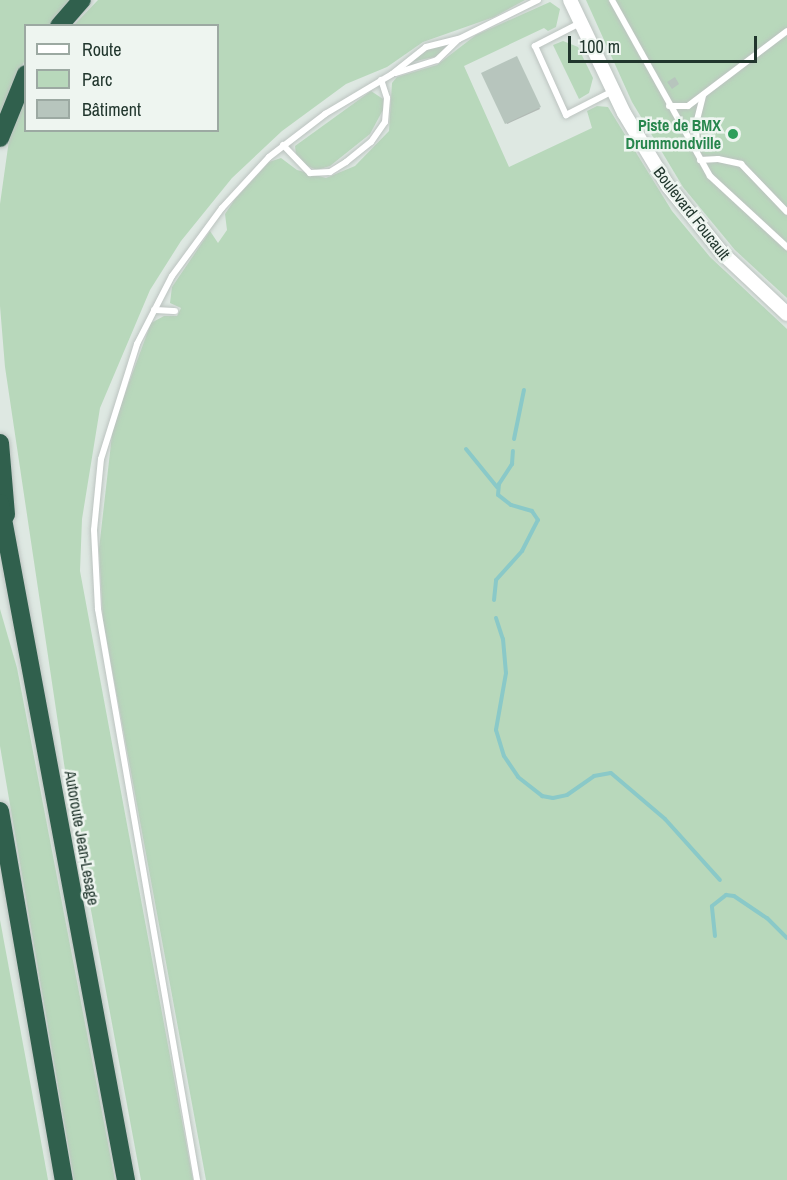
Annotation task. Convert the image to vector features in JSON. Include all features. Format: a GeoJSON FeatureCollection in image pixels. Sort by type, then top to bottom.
{"type":"FeatureCollection","features":[{"type":"Feature","properties":{"kind":"highway"},"geometry":{"type":"LineString","coordinates":[[61,24],[82,0]]}},
{"type":"Feature","properties":{"kind":"highway"},"geometry":{"type":"LineString","coordinates":[[0,138],[24,79]]}},
{"type":"Feature","properties":{"kind":"highway"},"geometry":{"type":"LineString","coordinates":[[0,443],[5,554]]}},
{"type":"Feature","properties":{"kind":"highway","name":"Autoroute Jean-Lesage"},"geometry":{"type":"LineString","coordinates":[[0,503],[5,554],[126,1180]]}},
{"type":"Feature","properties":{"kind":"highway"},"geometry":{"type":"LineString","coordinates":[[0,811],[64,1180]]}},
{"type":"Feature","properties":{"kind":"street","name":"Boulevard Foucault"},"geometry":{"type":"LineString","coordinates":[[570,0],[613,91],[645,151],[685,208],[734,266],[787,314]]}},
{"type":"Feature","properties":{"kind":"lane"},"geometry":{"type":"LineString","coordinates":[[197,1180],[108,681],[94,570],[94,530],[100,459],[122,386],[154,310],[197,238],[247,178],[283,146],[392,74],[426,47],[459,39],[538,0]]}},
{"type":"Feature","properties":{"kind":"lane"},"geometry":{"type":"LineString","coordinates":[[612,0],[698,158],[722,191],[787,247]]}},
{"type":"Feature","properties":{"kind":"lane"},"geometry":{"type":"LineString","coordinates":[[581,23],[535,46],[566,115],[613,91]]}},
{"type":"Feature","properties":{"kind":"lane"},"geometry":{"type":"LineString","coordinates":[[669,106],[682,108],[787,31]]}},
{"type":"Feature","properties":{"kind":"lane"},"geometry":{"type":"LineString","coordinates":[[392,74],[437,60],[459,39]]}},
{"type":"Feature","properties":{"kind":"lane"},"geometry":{"type":"LineString","coordinates":[[283,146],[310,173],[330,172],[346,162],[371,142],[386,122],[387,98],[381,80]]}},
{"type":"Feature","properties":{"kind":"lane"},"geometry":{"type":"LineString","coordinates":[[698,158],[696,124],[703,94]]}},
{"type":"Feature","properties":{"kind":"lane"},"geometry":{"type":"LineString","coordinates":[[698,158],[718,159],[745,167],[787,212]]}},
{"type":"Feature","properties":{"kind":"lane"},"geometry":{"type":"LineString","coordinates":[[154,310],[175,311]]}},
{"type":"Feature","properties":{"kind":"green space"},"geometry":{"type":"Polygon","coordinates":[[[0,0],[74,0],[52,24],[24,24],[24,62],[0,112],[0,0]]]}},
{"type":"Feature","properties":{"kind":"green space"},"geometry":{"type":"Polygon","coordinates":[[[98,0],[525,0],[494,17],[423,42],[387,67],[346,84],[282,131],[232,178],[181,241],[150,290],[100,408],[82,519],[80,571],[193,1180],[141,1180],[65,770],[5,367],[0,306],[0,204],[10,133],[24,100],[24,132],[219,132],[219,24],[75,24],[98,0]]]}},
{"type":"Feature","properties":{"kind":"green space"},"geometry":{"type":"Polygon","coordinates":[[[586,0],[787,0],[787,298],[735,250],[683,187],[632,102],[586,0]]]}},
{"type":"Feature","properties":{"kind":"green space"},"geometry":{"type":"Polygon","coordinates":[[[550,2],[560,9],[556,27],[548,31],[544,28],[464,66],[509,167],[592,128],[587,111],[597,106],[608,107],[672,211],[710,257],[787,329],[787,1180],[206,1180],[103,620],[99,549],[113,426],[151,323],[164,316],[177,316],[181,308],[170,303],[172,287],[210,231],[218,243],[227,230],[225,214],[235,199],[269,162],[281,158],[297,170],[326,178],[355,166],[389,131],[392,83],[397,77],[437,65],[476,35],[550,2]]]}},
{"type":"Feature","properties":{"kind":"green space"},"geometry":{"type":"Polygon","coordinates":[[[563,41],[578,47],[593,78],[589,93],[579,99],[553,45],[563,41]]]}},
{"type":"Feature","properties":{"kind":"green space"},"geometry":{"type":"Polygon","coordinates":[[[448,44],[439,56],[411,62],[428,49],[448,44]]]}},
{"type":"Feature","properties":{"kind":"green space"},"geometry":{"type":"Polygon","coordinates":[[[371,91],[383,99],[384,108],[370,134],[330,166],[317,170],[305,165],[296,155],[295,146],[371,91]]]}},
{"type":"Feature","properties":{"kind":"green space"},"geometry":{"type":"Polygon","coordinates":[[[0,609],[17,668],[115,1180],[74,1180],[0,746],[0,609]]]}},
{"type":"Feature","properties":{"kind":"green space"},"geometry":{"type":"Polygon","coordinates":[[[0,920],[36,1114],[48,1180],[0,1180],[0,920]]]}},
{"type":"Feature","properties":{"kind":"building"},"geometry":{"type":"Polygon","coordinates":[[[517,56],[541,107],[505,124],[481,73],[517,56]]]}},
{"type":"Feature","properties":{"kind":"building"},"geometry":{"type":"Polygon","coordinates":[[[675,77],[679,84],[672,89],[667,82],[675,77]]]}},
{"type":"Feature","properties":{"kind":"waterway"},"geometry":{"type":"LineString","coordinates":[[514,439],[524,390]]}},
{"type":"Feature","properties":{"kind":"waterway"},"geometry":{"type":"LineString","coordinates":[[466,449],[497,487]]}},
{"type":"Feature","properties":{"kind":"waterway"},"geometry":{"type":"LineString","coordinates":[[494,600],[496,580],[522,551],[538,520],[532,511],[511,505],[498,495],[499,484],[512,464],[513,451]]}},
{"type":"Feature","properties":{"kind":"waterway"},"geometry":{"type":"LineString","coordinates":[[496,618],[503,639],[506,673],[496,730],[504,756],[518,777],[542,796],[553,798],[567,795],[594,776],[611,773],[665,819],[720,880]]}},
{"type":"Feature","properties":{"kind":"waterway"},"geometry":{"type":"LineString","coordinates":[[715,936],[712,906],[726,895],[734,896],[767,918],[787,938]]}},
{"type":"Feature","properties":{"kind":"place","name":"Piste de BMX Drummondville"},"geometry":{"type":"Point","coordinates":[733,134]}}]}
